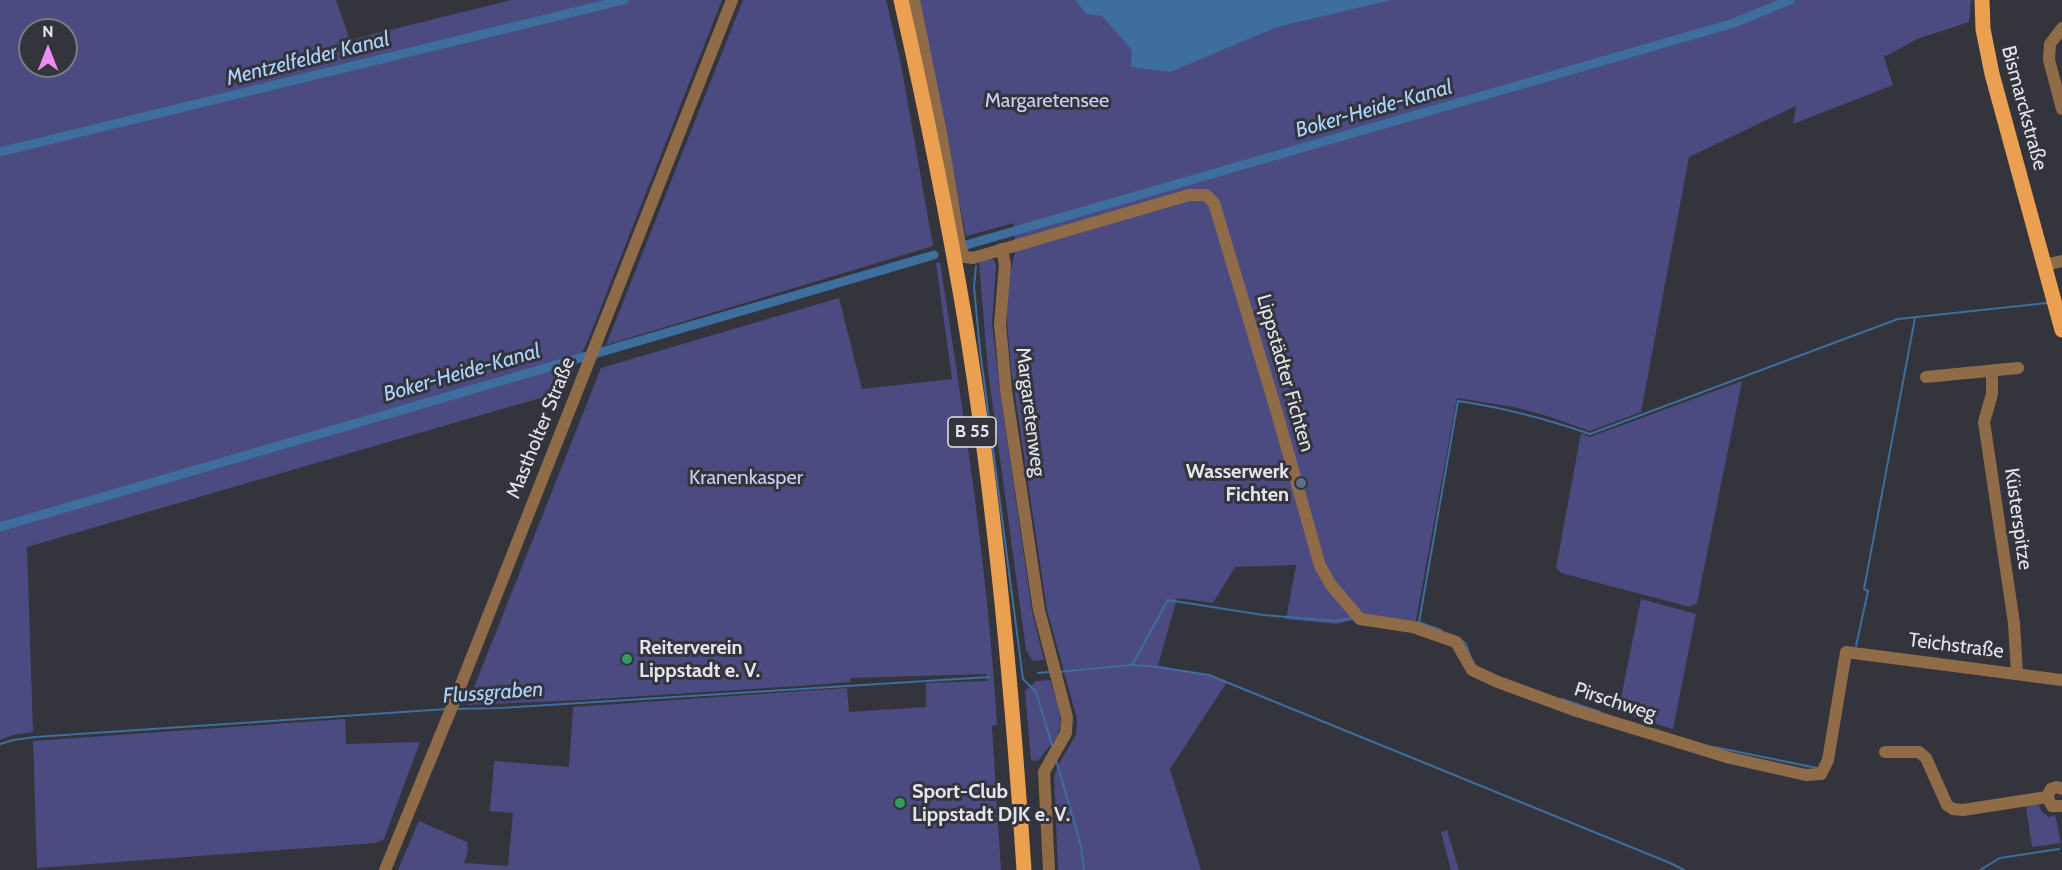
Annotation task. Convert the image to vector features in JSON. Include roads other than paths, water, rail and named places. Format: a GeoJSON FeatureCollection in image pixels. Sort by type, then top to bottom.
{"type":"FeatureCollection","features":[{"type":"Feature","properties":{"kind":"main road","name":"B 55"},"geometry":{"type":"LineString","coordinates":[[892,0],[937,213],[978,469],[999,656],[1015,870]]}},
{"type":"Feature","properties":{"kind":"main road","name":"B 55"},"geometry":{"type":"LineString","coordinates":[[901,0],[921,86],[965,320],[985,456],[1008,655],[1024,870]]}},
{"type":"Feature","properties":{"kind":"main road","name":"Bismarckstraße"},"geometry":{"type":"LineString","coordinates":[[1982,0],[1983,29],[1992,74],[2062,330]]}},
{"type":"Feature","properties":{"kind":"street","name":"Mastholter Straße"},"geometry":{"type":"LineString","coordinates":[[385,870],[454,702],[732,0]]}},
{"type":"Feature","properties":{"kind":"street"},"geometry":{"type":"LineString","coordinates":[[914,0],[941,133],[961,250],[965,256],[973,258],[1002,249]]}},
{"type":"Feature","properties":{"kind":"street"},"geometry":{"type":"LineString","coordinates":[[2062,28],[2050,44],[2049,60],[2062,109]]}},
{"type":"Feature","properties":{"kind":"street","name":"Lippstädter Fichten"},"geometry":{"type":"LineString","coordinates":[[1002,249],[1189,195],[1206,195],[1217,208],[1320,566]]}},
{"type":"Feature","properties":{"kind":"street","name":"Margaretenweg"},"geometry":{"type":"LineString","coordinates":[[1002,249],[1005,265],[1000,324],[1006,390],[1039,610],[1067,717],[1066,733],[1044,772],[1049,870]]}},
{"type":"Feature","properties":{"kind":"street"},"geometry":{"type":"LineString","coordinates":[[2045,265],[2062,261]]}},
{"type":"Feature","properties":{"kind":"street"},"geometry":{"type":"LineString","coordinates":[[1926,377],[2018,368]]}},
{"type":"Feature","properties":{"kind":"street","name":"Küsterspitze"},"geometry":{"type":"LineString","coordinates":[[1992,371],[1992,394],[1984,422],[2014,623],[2017,674]]}},
{"type":"Feature","properties":{"kind":"street","name":"Pirschweg"},"geometry":{"type":"LineString","coordinates":[[1320,566],[1331,585],[1357,615],[1413,627],[1456,642],[1473,670],[1498,682],[1577,711],[1730,758],[1806,775],[1821,774],[1828,760],[1846,652]]}},
{"type":"Feature","properties":{"kind":"street","name":"Teichstraße"},"geometry":{"type":"LineString","coordinates":[[1846,652],[2062,680]]}},
{"type":"Feature","properties":{"kind":"street"},"geometry":{"type":"LineString","coordinates":[[1885,752],[1919,752],[1926,758],[1947,805],[1953,809],[1963,810],[2047,797]]}},
{"type":"Feature","properties":{"kind":"street"},"geometry":{"type":"LineString","coordinates":[[2047,797],[2051,789],[2057,787],[2062,789]]}},
{"type":"Feature","properties":{"kind":"street"},"geometry":{"type":"LineString","coordinates":[[2047,797],[2052,806],[2062,807]]}},
{"type":"Feature","properties":{"kind":"water","name":"Margaretensee"},"geometry":{"type":"Polygon","coordinates":[[[1075,0],[1391,0],[1277,27],[1170,72],[1131,67],[1132,50],[1102,16],[1086,14],[1075,0]]]}},
{"type":"Feature","properties":{"kind":"waterway","name":"Mentzelfelder Kanal"},"geometry":{"type":"LineString","coordinates":[[0,152],[624,0]]}},
{"type":"Feature","properties":{"kind":"waterway","name":"Boker-Heide-Kanal"},"geometry":{"type":"LineString","coordinates":[[966,245],[1734,23],[1790,0]]}},
{"type":"Feature","properties":{"kind":"waterway","name":"Boker-Heide-Kanal"},"geometry":{"type":"LineString","coordinates":[[0,527],[934,255]]}},
{"type":"Feature","properties":{"kind":"waterway"},"geometry":{"type":"LineString","coordinates":[[976,266],[974,287],[980,350],[1023,679],[1036,692],[1053,748]]}},
{"type":"Feature","properties":{"kind":"waterway"},"geometry":{"type":"LineString","coordinates":[[1419,622],[1458,401],[1525,414],[1590,434],[1898,319],[2047,303]]}},
{"type":"Feature","properties":{"kind":"waterway"},"geometry":{"type":"LineString","coordinates":[[1856,646],[1868,591],[1864,589],[1915,318]]}},
{"type":"Feature","properties":{"kind":"waterway"},"geometry":{"type":"LineString","coordinates":[[1132,665],[1168,600],[1263,615],[1334,621],[1353,618]]}},
{"type":"Feature","properties":{"kind":"waterway"},"geometry":{"type":"LineString","coordinates":[[1418,622],[1441,630]]}},
{"type":"Feature","properties":{"kind":"waterway"},"geometry":{"type":"LineString","coordinates":[[1460,639],[1466,644],[1470,656]]}},
{"type":"Feature","properties":{"kind":"waterway"},"geometry":{"type":"LineString","coordinates":[[1059,672],[1132,665],[1209,675],[1684,870]]}},
{"type":"Feature","properties":{"kind":"waterway","name":"Flussgraben"},"geometry":{"type":"LineString","coordinates":[[1038,673],[1050,672]]}},
{"type":"Feature","properties":{"kind":"waterway","name":"Flussgraben"},"geometry":{"type":"LineString","coordinates":[[455,709],[989,677]]}},
{"type":"Feature","properties":{"kind":"waterway"},"geometry":{"type":"LineString","coordinates":[[1562,699],[1600,712]]}},
{"type":"Feature","properties":{"kind":"waterway","name":"Flussgraben"},"geometry":{"type":"LineString","coordinates":[[0,744],[35,737],[447,709]]}},
{"type":"Feature","properties":{"kind":"waterway"},"geometry":{"type":"LineString","coordinates":[[1714,747],[1817,768]]}},
{"type":"Feature","properties":{"kind":"waterway"},"geometry":{"type":"LineString","coordinates":[[1056,760],[1081,846],[1084,870]]}},
{"type":"Feature","properties":{"kind":"waterway"},"geometry":{"type":"LineString","coordinates":[[1980,870],[2000,858],[2059,849]]}},
{"type":"Feature","properties":{"kind":"place","name":"Wasserwerk Fichten"},"geometry":{"type":"Point","coordinates":[1301,483]}},
{"type":"Feature","properties":{"kind":"place","name":"Reiterverein Lippstadt e. V."},"geometry":{"type":"Point","coordinates":[627,659]}},
{"type":"Feature","properties":{"kind":"place","name":"Sport-Club Lippstadt DJK e. V."},"geometry":{"type":"Point","coordinates":[900,803]}},
{"type":"Feature","properties":{"kind":"park label","name":"Kranenkasper"},"geometry":{"type":"Point","coordinates":[746,478]}}]}
